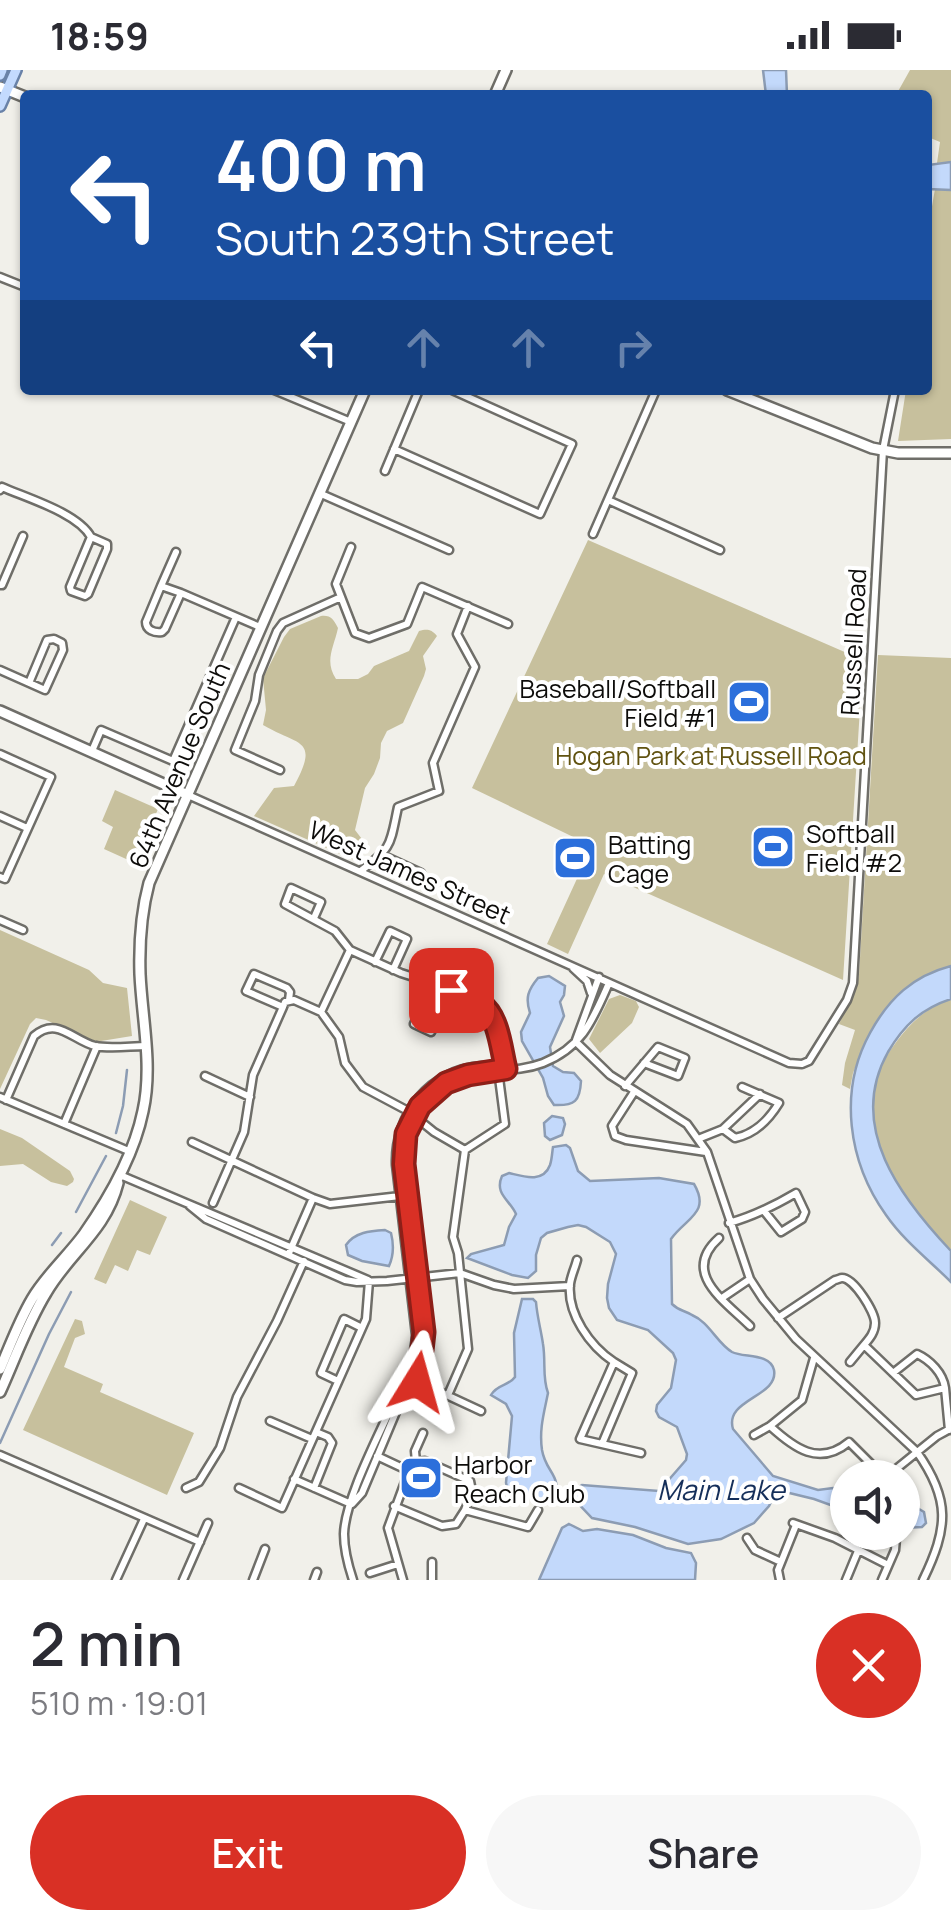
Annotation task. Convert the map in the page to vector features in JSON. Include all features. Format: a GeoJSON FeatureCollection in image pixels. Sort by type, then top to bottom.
{"type":"FeatureCollection","features":[{"type":"Feature","properties":{"kind":"main road"},"geometry":{"type":"LineString","coordinates":[[0,106],[4,88],[16,70]]}},
{"type":"Feature","properties":{"kind":"street"},"geometry":{"type":"LineString","coordinates":[[286,395],[351,422]]}},
{"type":"Feature","properties":{"kind":"street","name":"64th Avenue South"},"geometry":{"type":"LineString","coordinates":[[0,1369],[32,1298],[83,1235],[131,1152],[145,1101],[146,1046],[140,974],[142,908],[149,883],[363,395]]}},
{"type":"Feature","properties":{"kind":"street"},"geometry":{"type":"LineString","coordinates":[[385,471],[418,395]]}},
{"type":"Feature","properties":{"kind":"street"},"geometry":{"type":"LineString","coordinates":[[394,448],[540,514],[572,444],[463,395]]}},
{"type":"Feature","properties":{"kind":"street"},"geometry":{"type":"LineString","coordinates":[[593,534],[654,395]]}},
{"type":"Feature","properties":{"kind":"street"},"geometry":{"type":"LineString","coordinates":[[739,395],[861,445],[909,453],[951,453]]}},
{"type":"Feature","properties":{"kind":"street","name":"Russell Road"},"geometry":{"type":"LineString","coordinates":[[806,1063],[814,1058],[854,983],[882,450],[894,395]]}},
{"type":"Feature","properties":{"kind":"street"},"geometry":{"type":"LineString","coordinates":[[1,489],[73,518],[85,526],[91,537],[107,544],[85,596],[70,587],[91,537]]}},
{"type":"Feature","properties":{"kind":"street"},"geometry":{"type":"LineString","coordinates":[[319,492],[449,550]]}},
{"type":"Feature","properties":{"kind":"street"},"geometry":{"type":"LineString","coordinates":[[608,500],[720,550]]}},
{"type":"Feature","properties":{"kind":"street"},"geometry":{"type":"LineString","coordinates":[[0,584],[23,536]]}},
{"type":"Feature","properties":{"kind":"street"},"geometry":{"type":"LineString","coordinates":[[351,546],[336,581],[356,633],[369,638],[406,624],[422,587],[508,624]]}},
{"type":"Feature","properties":{"kind":"street"},"geometry":{"type":"LineString","coordinates":[[176,552],[146,622],[150,630],[156,633],[165,629],[181,593]]}},
{"type":"Feature","properties":{"kind":"street"},"geometry":{"type":"LineString","coordinates":[[161,586],[260,627]]}},
{"type":"Feature","properties":{"kind":"street"},"geometry":{"type":"LineString","coordinates":[[280,770],[235,750],[255,701],[259,675],[283,623],[341,598]]}},
{"type":"Feature","properties":{"kind":"street"},"geometry":{"type":"LineString","coordinates":[[360,871],[382,855],[398,807],[439,791],[434,762],[474,667],[457,634],[468,606]]}},
{"type":"Feature","properties":{"kind":"street"},"geometry":{"type":"LineString","coordinates":[[92,751],[101,730],[173,761],[236,616]]}},
{"type":"Feature","properties":{"kind":"street"},"geometry":{"type":"LineString","coordinates":[[0,670],[29,683],[45,690],[63,650],[62,644],[46,640],[29,683]]}},
{"type":"Feature","properties":{"kind":"street"},"geometry":{"type":"LineString","coordinates":[[242,667],[259,675]]}},
{"type":"Feature","properties":{"kind":"street","name":"West James Street"},"geometry":{"type":"LineString","coordinates":[[0,711],[789,1063],[806,1063]]}},
{"type":"Feature","properties":{"kind":"street"},"geometry":{"type":"LineString","coordinates":[[0,754],[52,777],[2,878]]}},
{"type":"Feature","properties":{"kind":"street"},"geometry":{"type":"LineString","coordinates":[[0,816],[28,828]]}},
{"type":"Feature","properties":{"kind":"street"},"geometry":{"type":"LineString","coordinates":[[382,855],[421,873]]}},
{"type":"Feature","properties":{"kind":"street"},"geometry":{"type":"LineString","coordinates":[[314,918],[321,902],[291,888],[284,904],[335,931],[350,950],[451,990],[483,1006],[493,1020],[502,1069],[505,1124],[465,1150],[453,1237],[468,1350],[448,1395]]}},
{"type":"Feature","properties":{"kind":"street"},"geometry":{"type":"LineString","coordinates":[[0,920],[23,930]]}},
{"type":"Feature","properties":{"kind":"street"},"geometry":{"type":"LineString","coordinates":[[375,962],[390,931],[408,939],[393,970]]}},
{"type":"Feature","properties":{"kind":"street"},"geometry":{"type":"LineString","coordinates":[[320,1012],[350,950]]}},
{"type":"Feature","properties":{"kind":"street"},"geometry":{"type":"LineString","coordinates":[[568,964],[587,981],[592,994]]}},
{"type":"Feature","properties":{"kind":"street"},"geometry":{"type":"LineString","coordinates":[[213,1203],[244,1132],[253,1075],[286,1004],[287,988],[254,974],[246,990],[286,1004],[320,1012],[339,1037],[352,1076],[465,1150]]}},
{"type":"Feature","properties":{"kind":"street"},"geometry":{"type":"LineString","coordinates":[[576,1042],[599,977]]}},
{"type":"Feature","properties":{"kind":"street"},"geometry":{"type":"LineString","coordinates":[[353,1580],[344,1537],[351,1504],[412,1379],[424,1340],[396,1165],[400,1128],[411,1113],[446,1083],[468,1075],[534,1066],[557,1056],[589,1028],[609,982]]}},
{"type":"Feature","properties":{"kind":"street"},"geometry":{"type":"LineString","coordinates":[[432,983],[414,1024],[431,1032],[451,990]]}},
{"type":"Feature","properties":{"kind":"street"},"geometry":{"type":"LineString","coordinates":[[131,1152],[3,1098],[34,1036],[43,1029],[54,1027],[96,1046],[146,1046]]}},
{"type":"Feature","properties":{"kind":"street"},"geometry":{"type":"LineString","coordinates":[[576,1042],[625,1086],[687,1124],[707,1152],[750,1279],[778,1318],[814,1357],[918,1452],[937,1480],[944,1511],[940,1541],[924,1580]]}},
{"type":"Feature","properties":{"kind":"street"},"geometry":{"type":"LineString","coordinates":[[64,1124],[96,1046]]}},
{"type":"Feature","properties":{"kind":"street"},"geometry":{"type":"LineString","coordinates":[[625,1086],[644,1063],[658,1047],[685,1058],[678,1076],[644,1063]]}},
{"type":"Feature","properties":{"kind":"street"},"geometry":{"type":"LineString","coordinates":[[205,1076],[250,1097]]}},
{"type":"Feature","properties":{"kind":"street"},"geometry":{"type":"LineString","coordinates":[[723,1129],[734,1138],[752,1134],[780,1103],[742,1087]]}},
{"type":"Feature","properties":{"kind":"street"},"geometry":{"type":"LineString","coordinates":[[634,1092],[612,1126],[615,1136],[707,1152]]}},
{"type":"Feature","properties":{"kind":"street"},"geometry":{"type":"LineString","coordinates":[[698,1138],[723,1129],[760,1094]]}},
{"type":"Feature","properties":{"kind":"street"},"geometry":{"type":"LineString","coordinates":[[375,1455],[415,1348],[404,1154],[411,1113]]}},
{"type":"Feature","properties":{"kind":"street"},"geometry":{"type":"LineString","coordinates":[[192,1142],[330,1204],[400,1196]]}},
{"type":"Feature","properties":{"kind":"street"},"geometry":{"type":"LineString","coordinates":[[120,1175],[305,1259],[369,1281],[460,1274],[514,1289],[570,1286]]}},
{"type":"Feature","properties":{"kind":"street","name":"64th Avenue South"},"geometry":{"type":"LineString","coordinates":[[0,1392],[47,1290],[98,1228],[114,1198],[120,1175]]}},
{"type":"Feature","properties":{"kind":"street"},"geometry":{"type":"LineString","coordinates":[[730,1223],[764,1211],[796,1193],[805,1212],[802,1219],[781,1232],[764,1211]]}},
{"type":"Feature","properties":{"kind":"street"},"geometry":{"type":"LineString","coordinates":[[290,1252],[312,1198]]}},
{"type":"Feature","properties":{"kind":"street"},"geometry":{"type":"LineString","coordinates":[[718,1238],[705,1254],[706,1280],[750,1326]]}},
{"type":"Feature","properties":{"kind":"street"},"geometry":{"type":"LineString","coordinates":[[186,1488],[199,1482],[220,1448],[247,1374],[305,1259]]}},
{"type":"Feature","properties":{"kind":"street"},"geometry":{"type":"LineString","coordinates":[[577,1260],[570,1286],[574,1313],[602,1354],[632,1374],[602,1444]]}},
{"type":"Feature","properties":{"kind":"street"},"geometry":{"type":"LineString","coordinates":[[778,1318],[842,1278],[852,1284],[874,1318],[873,1333],[850,1362]]}},
{"type":"Feature","properties":{"kind":"street"},"geometry":{"type":"LineString","coordinates":[[722,1298],[750,1279]]}},
{"type":"Feature","properties":{"kind":"street"},"geometry":{"type":"LineString","coordinates":[[239,1488],[282,1508],[362,1328],[369,1281]]}},
{"type":"Feature","properties":{"kind":"street"},"geometry":{"type":"LineString","coordinates":[[338,1381],[321,1373],[344,1320],[362,1328]]}},
{"type":"Feature","properties":{"kind":"street"},"geometry":{"type":"LineString","coordinates":[[864,1344],[916,1395],[945,1388]]}},
{"type":"Feature","properties":{"kind":"street"},"geometry":{"type":"LineString","coordinates":[[893,1373],[917,1354],[938,1371],[945,1388],[950,1429],[908,1460]]}},
{"type":"Feature","properties":{"kind":"street"},"geometry":{"type":"LineString","coordinates":[[754,1435],[802,1400],[814,1357]]}},
{"type":"Feature","properties":{"kind":"street"},"geometry":{"type":"LineString","coordinates":[[614,1362],[580,1439],[641,1453]]}},
{"type":"Feature","properties":{"kind":"street"},"geometry":{"type":"LineString","coordinates":[[412,1379],[480,1411]]}},
{"type":"Feature","properties":{"kind":"street"},"geometry":{"type":"LineString","coordinates":[[270,1421],[328,1437],[332,1443],[314,1488]]}},
{"type":"Feature","properties":{"kind":"street"},"geometry":{"type":"LineString","coordinates":[[770,1426],[792,1446],[818,1455],[829,1454],[849,1442],[867,1460]]}},
{"type":"Feature","properties":{"kind":"street"},"geometry":{"type":"LineString","coordinates":[[418,1461],[415,1451],[423,1434]]}},
{"type":"Feature","properties":{"kind":"street"},"geometry":{"type":"LineString","coordinates":[[0,1455],[200,1542]]}},
{"type":"Feature","properties":{"kind":"street"},"geometry":{"type":"LineString","coordinates":[[375,1455],[409,1471]]}},
{"type":"Feature","properties":{"kind":"street"},"geometry":{"type":"LineString","coordinates":[[403,1580],[388,1528],[409,1471],[418,1461]]}},
{"type":"Feature","properties":{"kind":"street"},"geometry":{"type":"LineString","coordinates":[[394,1506],[442,1526],[456,1524],[465,1510],[472,1491],[470,1481],[418,1461]]}},
{"type":"Feature","properties":{"kind":"street"},"geometry":{"type":"LineString","coordinates":[[294,1479],[351,1504]]}},
{"type":"Feature","properties":{"kind":"street"},"geometry":{"type":"LineString","coordinates":[[465,1510],[528,1527],[538,1510]]}},
{"type":"Feature","properties":{"kind":"street"},"geometry":{"type":"LineString","coordinates":[[116,1580],[144,1518]]}},
{"type":"Feature","properties":{"kind":"street"},"geometry":{"type":"LineString","coordinates":[[185,1579],[208,1524]]}},
{"type":"Feature","properties":{"kind":"street"},"geometry":{"type":"LineString","coordinates":[[780,1580],[778,1570],[795,1524],[835,1538],[888,1565]]}},
{"type":"Feature","properties":{"kind":"street"},"geometry":{"type":"LineString","coordinates":[[747,1538],[755,1550],[781,1562]]}},
{"type":"Feature","properties":{"kind":"street"},"geometry":{"type":"LineString","coordinates":[[253,1580],[265,1550]]}},
{"type":"Feature","properties":{"kind":"street"},"geometry":{"type":"LineString","coordinates":[[882,1580],[894,1550]]}},
{"type":"Feature","properties":{"kind":"street"},"geometry":{"type":"LineString","coordinates":[[846,1580],[858,1551]]}},
{"type":"Feature","properties":{"kind":"street"},"geometry":{"type":"LineString","coordinates":[[432,1562],[432,1580]]}},
{"type":"Feature","properties":{"kind":"street"},"geometry":{"type":"LineString","coordinates":[[370,1573],[398,1564]]}},
{"type":"Feature","properties":{"kind":"green space"},"geometry":{"type":"Polygon","coordinates":[[[910,70],[951,70],[951,162],[937,163],[940,142],[932,139],[932,90],[899,90],[910,70]]]}},
{"type":"Feature","properties":{"kind":"green space"},"geometry":{"type":"Polygon","coordinates":[[[935,189],[951,190],[951,439],[898,441],[905,395],[932,395],[935,189]]]}},
{"type":"Feature","properties":{"kind":"green space","name":"Hogan Park at Russell Road"},"geometry":{"type":"Polygon","coordinates":[[[588,540],[863,660],[843,980],[604,874],[568,954],[547,944],[592,846],[472,788],[588,540]]]}},
{"type":"Feature","properties":{"kind":"green space"},"geometry":{"type":"Polygon","coordinates":[[[321,616],[331,618],[338,628],[330,660],[336,679],[358,679],[374,666],[409,651],[419,631],[429,630],[437,636],[423,656],[424,676],[403,723],[387,731],[381,743],[380,758],[365,788],[355,830],[365,843],[356,861],[254,816],[274,788],[294,786],[305,759],[302,745],[263,725],[263,678],[290,629],[321,616]]]}},
{"type":"Feature","properties":{"kind":"green space"},"geometry":{"type":"Polygon","coordinates":[[[878,655],[951,658],[951,969],[864,1045],[850,1089],[842,1085],[855,1030],[839,1024],[859,975],[878,655]]]}},
{"type":"Feature","properties":{"kind":"green space"},"geometry":{"type":"Polygon","coordinates":[[[115,790],[158,809],[135,863],[104,849],[113,827],[102,821],[115,790]]]}},
{"type":"Feature","properties":{"kind":"green space"},"geometry":{"type":"Polygon","coordinates":[[[0,930],[89,970],[103,983],[127,988],[132,1036],[95,1042],[36,1018],[0,1089],[0,930]]]}},
{"type":"Feature","properties":{"kind":"green space"},"geometry":{"type":"Polygon","coordinates":[[[620,995],[636,1001],[639,1007],[632,1023],[600,1053],[589,1039],[609,999],[620,995]]]}},
{"type":"Feature","properties":{"kind":"green space"},"geometry":{"type":"Polygon","coordinates":[[[951,998],[951,1251],[919,1214],[890,1171],[873,1124],[872,1099],[879,1070],[902,1034],[928,1010],[951,998]]]}},
{"type":"Feature","properties":{"kind":"green space"},"geometry":{"type":"Polygon","coordinates":[[[0,1129],[22,1138],[70,1171],[73,1182],[67,1186],[51,1182],[23,1164],[0,1166],[0,1129]]]}},
{"type":"Feature","properties":{"kind":"green space"},"geometry":{"type":"Polygon","coordinates":[[[130,1200],[167,1217],[150,1255],[137,1250],[128,1271],[115,1265],[106,1284],[94,1279],[130,1200]]]}},
{"type":"Feature","properties":{"kind":"green space"},"geometry":{"type":"Polygon","coordinates":[[[75,1319],[82,1321],[85,1334],[75,1338],[64,1367],[103,1384],[100,1392],[194,1433],[167,1495],[23,1430],[75,1319]]]}},
{"type":"Feature","properties":{"kind":"water"},"geometry":{"type":"Polygon","coordinates":[[[763,70],[786,70],[787,90],[765,90],[763,70]]]}},
{"type":"Feature","properties":{"kind":"water"},"geometry":{"type":"Polygon","coordinates":[[[951,162],[951,190],[932,189],[932,164],[951,162]]]}},
{"type":"Feature","properties":{"kind":"water"},"geometry":{"type":"Polygon","coordinates":[[[951,966],[951,999],[922,1013],[894,1042],[877,1080],[873,1107],[876,1134],[898,1185],[951,1251],[951,1282],[901,1233],[873,1194],[856,1149],[851,1102],[860,1055],[885,1009],[914,982],[951,966]]]}},
{"type":"Feature","properties":{"kind":"water"},"geometry":{"type":"Polygon","coordinates":[[[549,976],[565,986],[560,1002],[564,1016],[550,1047],[553,1066],[574,1073],[581,1081],[578,1098],[567,1104],[554,1105],[522,1041],[521,1032],[530,1013],[530,990],[538,978],[549,976]]]}},
{"type":"Feature","properties":{"kind":"water"},"geometry":{"type":"Polygon","coordinates":[[[552,1116],[563,1118],[565,1124],[562,1135],[550,1140],[545,1136],[544,1123],[552,1116]]]}},
{"type":"Feature","properties":{"kind":"water","name":"Main Lake"},"geometry":{"type":"Polygon","coordinates":[[[553,1147],[570,1148],[578,1171],[590,1181],[659,1178],[694,1184],[699,1194],[698,1209],[671,1239],[672,1304],[703,1322],[732,1352],[762,1358],[772,1365],[773,1379],[736,1411],[733,1429],[773,1476],[818,1490],[830,1488],[830,1505],[777,1490],[754,1523],[721,1539],[688,1544],[592,1518],[573,1498],[574,1490],[582,1485],[659,1491],[687,1454],[677,1427],[656,1411],[671,1388],[676,1360],[673,1353],[648,1330],[617,1320],[609,1308],[608,1284],[616,1254],[610,1242],[578,1225],[547,1233],[541,1238],[536,1255],[536,1271],[528,1278],[467,1258],[504,1245],[516,1214],[501,1192],[502,1176],[542,1175],[550,1165],[553,1147]]]}},
{"type":"Feature","properties":{"kind":"water"},"geometry":{"type":"Polygon","coordinates":[[[385,1230],[391,1233],[393,1242],[389,1266],[348,1255],[346,1245],[354,1237],[385,1230]]]}},
{"type":"Feature","properties":{"kind":"water"},"geometry":{"type":"Polygon","coordinates":[[[522,1299],[536,1302],[543,1344],[548,1393],[541,1442],[555,1480],[554,1502],[508,1490],[512,1416],[506,1404],[491,1395],[515,1377],[514,1333],[522,1299]]]}},
{"type":"Feature","properties":{"kind":"water"},"geometry":{"type":"Polygon","coordinates":[[[920,1510],[926,1523],[920,1527],[920,1510]]]}},
{"type":"Feature","properties":{"kind":"water"},"geometry":{"type":"Polygon","coordinates":[[[569,1524],[583,1531],[597,1529],[633,1535],[691,1553],[696,1563],[695,1580],[539,1580],[562,1528],[569,1524]]]}},
{"type":"Feature","properties":{"kind":"waterway"},"geometry":{"type":"LineString","coordinates":[[116,1133],[127,1070]]}},
{"type":"Feature","properties":{"kind":"waterway"},"geometry":{"type":"LineString","coordinates":[[76,1212],[106,1156]]}},
{"type":"Feature","properties":{"kind":"waterway"},"geometry":{"type":"LineString","coordinates":[[52,1245],[61,1233]]}},
{"type":"Feature","properties":{"kind":"waterway"},"geometry":{"type":"LineString","coordinates":[[0,1443],[71,1292]]}},
{"type":"Feature","properties":{"kind":"place","name":"Baseball/Softball Field #1"},"geometry":{"type":"Point","coordinates":[749,702]}},
{"type":"Feature","properties":{"kind":"place","name":"Softball Field #2"},"geometry":{"type":"Point","coordinates":[773,847]}},
{"type":"Feature","properties":{"kind":"place","name":"Batting Cage"},"geometry":{"type":"Point","coordinates":[575,858]}},
{"type":"Feature","properties":{"kind":"place","name":"Harbor Reach Club"},"geometry":{"type":"Point","coordinates":[421,1478]}},
{"type":"Feature","properties":{"kind":"route"},"geometry":{"type":"LineString","coordinates":[[417,1382],[412,1379],[424,1332],[404,1164],[406,1134],[420,1106],[446,1083],[506,1069],[488,1012],[451,990]]}}]}
